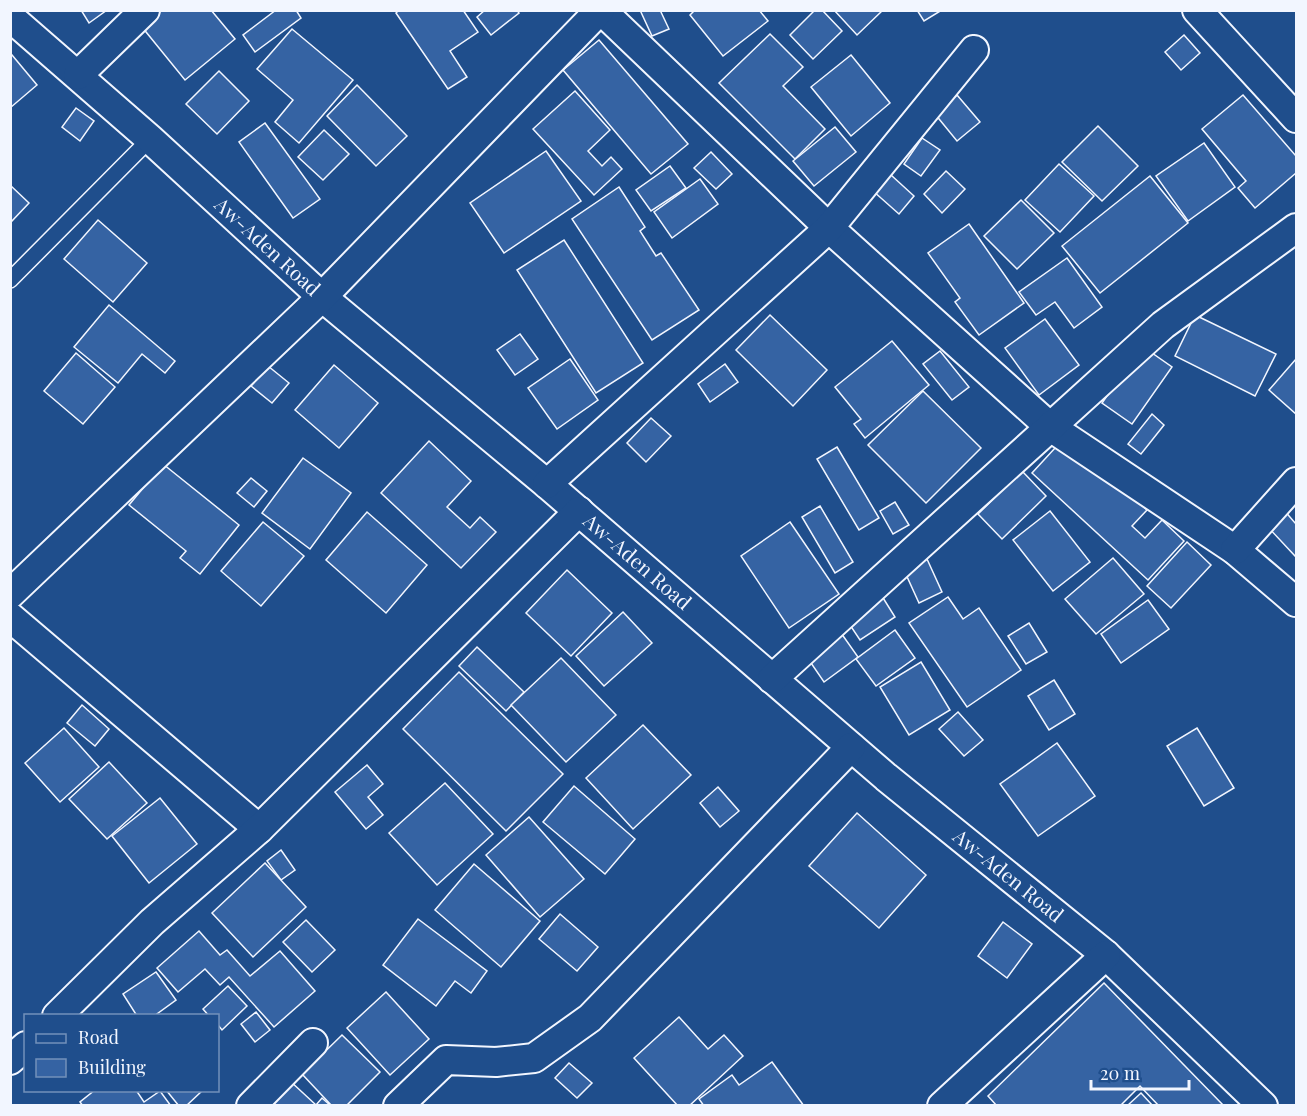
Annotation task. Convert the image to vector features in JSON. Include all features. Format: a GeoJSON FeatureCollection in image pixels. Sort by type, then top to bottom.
{"type":"FeatureCollection","features":[{"type":"Feature","properties":{"kind":"street"},"geometry":{"type":"LineString","coordinates":[[78,75],[145,10]]}},
{"type":"Feature","properties":{"kind":"street"},"geometry":{"type":"LineString","coordinates":[[10,594],[322,297],[601,10],[829,228],[1049,426],[1235,549],[1296,602]]}},
{"type":"Feature","properties":{"kind":"street"},"geometry":{"type":"LineString","coordinates":[[1197,10],[1296,118]]}},
{"type":"Feature","properties":{"kind":"street","name":"Aw-Aden Road"},"geometry":{"type":"LineString","coordinates":[[10,16],[150,139],[322,297],[579,511],[851,747],[1106,955],[1263,1106]]}},
{"type":"Feature","properties":{"kind":"street"},"geometry":{"type":"LineString","coordinates":[[547,484],[829,228],[974,50]]}},
{"type":"Feature","properties":{"kind":"street"},"geometry":{"type":"LineString","coordinates":[[772,679],[1163,325],[1296,228]]}},
{"type":"Feature","properties":{"kind":"street"},"geometry":{"type":"LineString","coordinates":[[1235,549],[1296,482]]}},
{"type":"Feature","properties":{"kind":"street"},"geometry":{"type":"LineString","coordinates":[[59,1014],[152,922],[259,829],[579,511]]}},
{"type":"Feature","properties":{"kind":"street"},"geometry":{"type":"LineString","coordinates":[[10,617],[259,829]]}},
{"type":"Feature","properties":{"kind":"street"},"geometry":{"type":"LineString","coordinates":[[398,1106],[446,1060],[496,1062],[534,1058],[590,1018],[851,747]]}},
{"type":"Feature","properties":{"kind":"street"},"geometry":{"type":"LineString","coordinates":[[942,1106],[1106,955]]}},
{"type":"Feature","properties":{"kind":"street"},"geometry":{"type":"LineString","coordinates":[[251,1106],[313,1042]]}},
{"type":"Feature","properties":{"kind":"street"},"geometry":{"type":"LineString","coordinates":[[10,1060],[24,1048]]}},
{"type":"Feature","properties":{"kind":"lane"},"geometry":{"type":"LineString","coordinates":[[10,280],[150,139]]}},
{"type":"Feature","properties":{"kind":"building"},"geometry":{"type":"Polygon","coordinates":[[[81,10],[107,10],[89,23],[81,10]]]}},
{"type":"Feature","properties":{"kind":"building"},"geometry":{"type":"Polygon","coordinates":[[[162,10],[211,10],[235,39],[185,80],[142,27],[162,10]]]}},
{"type":"Feature","properties":{"kind":"building"},"geometry":{"type":"Polygon","coordinates":[[[276,10],[296,10],[301,18],[255,52],[243,35],[276,10]]]}},
{"type":"Feature","properties":{"kind":"building"},"geometry":{"type":"Polygon","coordinates":[[[399,10],[463,10],[478,32],[450,51],[467,77],[448,89],[396,13],[399,10]]]}},
{"type":"Feature","properties":{"kind":"building"},"geometry":{"type":"Polygon","coordinates":[[[485,10],[517,10],[519,13],[491,35],[477,17],[485,10]]]}},
{"type":"Feature","properties":{"kind":"building"},"geometry":{"type":"Polygon","coordinates":[[[640,10],[660,10],[669,29],[652,36],[640,10]]]}},
{"type":"Feature","properties":{"kind":"building"},"geometry":{"type":"Polygon","coordinates":[[[695,10],[759,10],[768,21],[723,56],[690,15],[695,10]]]}},
{"type":"Feature","properties":{"kind":"building"},"geometry":{"type":"Polygon","coordinates":[[[815,10],[822,10],[842,31],[813,59],[790,35],[815,10]]]}},
{"type":"Feature","properties":{"kind":"building"},"geometry":{"type":"Polygon","coordinates":[[[834,10],[883,10],[857,35],[834,10]]]}},
{"type":"Feature","properties":{"kind":"building"},"geometry":{"type":"Polygon","coordinates":[[[917,10],[942,10],[924,21],[917,10]]]}},
{"type":"Feature","properties":{"kind":"building"},"geometry":{"type":"Polygon","coordinates":[[[292,29],[353,80],[299,143],[275,122],[293,100],[257,69],[292,29]]]}},
{"type":"Feature","properties":{"kind":"building"},"geometry":{"type":"Polygon","coordinates":[[[770,34],[803,67],[783,86],[825,129],[795,159],[719,83],[770,34]]]}},
{"type":"Feature","properties":{"kind":"building"},"geometry":{"type":"Polygon","coordinates":[[[1184,35],[1200,53],[1181,70],[1165,52],[1184,35]]]}},
{"type":"Feature","properties":{"kind":"building"},"geometry":{"type":"Polygon","coordinates":[[[599,40],[688,144],[651,174],[563,70],[599,40]]]}},
{"type":"Feature","properties":{"kind":"building"},"geometry":{"type":"Polygon","coordinates":[[[12,55],[37,85],[10,108],[10,56],[12,55]]]}},
{"type":"Feature","properties":{"kind":"building"},"geometry":{"type":"Polygon","coordinates":[[[851,55],[890,103],[851,136],[811,87],[851,55]]]}},
{"type":"Feature","properties":{"kind":"building"},"geometry":{"type":"Polygon","coordinates":[[[219,71],[249,101],[217,134],[186,104],[219,71]]]}},
{"type":"Feature","properties":{"kind":"building"},"geometry":{"type":"Polygon","coordinates":[[[357,85],[407,136],[376,166],[327,116],[357,85]]]}},
{"type":"Feature","properties":{"kind":"building"},"geometry":{"type":"Polygon","coordinates":[[[575,91],[610,130],[588,151],[602,166],[611,157],[622,169],[594,195],[533,129],[575,91]]]}},
{"type":"Feature","properties":{"kind":"building"},"geometry":{"type":"Polygon","coordinates":[[[957,95],[980,122],[957,141],[935,114],[957,95]]]}},
{"type":"Feature","properties":{"kind":"building"},"geometry":{"type":"Polygon","coordinates":[[[1243,95],[1296,156],[1296,173],[1255,208],[1238,188],[1246,181],[1202,129],[1243,95]]]}},
{"type":"Feature","properties":{"kind":"building"},"geometry":{"type":"Polygon","coordinates":[[[76,108],[94,121],[80,141],[62,127],[76,108]]]}},
{"type":"Feature","properties":{"kind":"building"},"geometry":{"type":"Polygon","coordinates":[[[265,123],[320,199],[293,218],[239,142],[265,123]]]}},
{"type":"Feature","properties":{"kind":"building"},"geometry":{"type":"Polygon","coordinates":[[[1098,126],[1138,166],[1102,201],[1062,162],[1098,126]]]}},
{"type":"Feature","properties":{"kind":"building"},"geometry":{"type":"Polygon","coordinates":[[[835,127],[856,152],[814,186],[793,161],[835,127]]]}},
{"type":"Feature","properties":{"kind":"building"},"geometry":{"type":"Polygon","coordinates":[[[324,130],[349,154],[323,180],[298,157],[324,130]]]}},
{"type":"Feature","properties":{"kind":"building"},"geometry":{"type":"Polygon","coordinates":[[[922,138],[940,150],[921,176],[904,164],[922,138]]]}},
{"type":"Feature","properties":{"kind":"building"},"geometry":{"type":"Polygon","coordinates":[[[1204,143],[1235,187],[1188,221],[1156,176],[1204,143]]]}},
{"type":"Feature","properties":{"kind":"building"},"geometry":{"type":"Polygon","coordinates":[[[546,151],[581,201],[504,253],[470,203],[546,151]]]}},
{"type":"Feature","properties":{"kind":"building"},"geometry":{"type":"Polygon","coordinates":[[[711,152],[732,174],[716,189],[694,168],[711,152]]]}},
{"type":"Feature","properties":{"kind":"building"},"geometry":{"type":"Polygon","coordinates":[[[1059,164],[1094,196],[1060,232],[1025,200],[1059,164]]]}},
{"type":"Feature","properties":{"kind":"building"},"geometry":{"type":"Polygon","coordinates":[[[880,165],[914,196],[899,214],[864,183],[880,165]]]}},
{"type":"Feature","properties":{"kind":"building"},"geometry":{"type":"Polygon","coordinates":[[[670,166],[686,188],[651,211],[636,190],[670,166]]]}},
{"type":"Feature","properties":{"kind":"building"},"geometry":{"type":"Polygon","coordinates":[[[946,171],[965,189],[942,213],[924,194],[946,171]]]}},
{"type":"Feature","properties":{"kind":"building"},"geometry":{"type":"Polygon","coordinates":[[[1150,176],[1188,223],[1100,293],[1062,246],[1150,176]]]}},
{"type":"Feature","properties":{"kind":"building"},"geometry":{"type":"Polygon","coordinates":[[[700,179],[718,204],[672,238],[654,212],[700,179]]]}},
{"type":"Feature","properties":{"kind":"building"},"geometry":{"type":"Polygon","coordinates":[[[10,185],[29,203],[10,223],[10,185]]]}},
{"type":"Feature","properties":{"kind":"building"},"geometry":{"type":"Polygon","coordinates":[[[619,187],[645,227],[640,231],[656,256],[661,253],[699,310],[652,340],[572,219],[619,187]]]}},
{"type":"Feature","properties":{"kind":"building"},"geometry":{"type":"Polygon","coordinates":[[[1021,200],[1054,233],[1017,269],[984,236],[1021,200]]]}},
{"type":"Feature","properties":{"kind":"building"},"geometry":{"type":"Polygon","coordinates":[[[98,220],[147,263],[113,302],[64,259],[98,220]]]}},
{"type":"Feature","properties":{"kind":"building"},"geometry":{"type":"Polygon","coordinates":[[[969,224],[1024,303],[979,335],[955,302],[960,298],[928,253],[969,224]]]}},
{"type":"Feature","properties":{"kind":"building"},"geometry":{"type":"Polygon","coordinates":[[[564,240],[643,363],[596,393],[517,270],[564,240]]]}},
{"type":"Feature","properties":{"kind":"building"},"geometry":{"type":"Polygon","coordinates":[[[1067,258],[1102,307],[1074,328],[1055,302],[1036,315],[1019,292],[1067,258]]]}},
{"type":"Feature","properties":{"kind":"building"},"geometry":{"type":"Polygon","coordinates":[[[109,305],[175,361],[165,373],[142,354],[118,383],[74,347],[109,305]]]}},
{"type":"Feature","properties":{"kind":"building"},"geometry":{"type":"Polygon","coordinates":[[[770,315],[827,370],[793,406],[736,350],[770,315]]]}},
{"type":"Feature","properties":{"kind":"building"},"geometry":{"type":"Polygon","coordinates":[[[1195,315],[1276,354],[1255,396],[1175,356],[1195,315]]]}},
{"type":"Feature","properties":{"kind":"building"},"geometry":{"type":"Polygon","coordinates":[[[1045,319],[1079,365],[1039,395],[1005,348],[1045,319]]]}},
{"type":"Feature","properties":{"kind":"building"},"geometry":{"type":"Polygon","coordinates":[[[520,334],[538,359],[515,375],[497,350],[520,334]]]}},
{"type":"Feature","properties":{"kind":"building"},"geometry":{"type":"Polygon","coordinates":[[[892,341],[929,385],[865,438],[854,424],[861,419],[835,387],[892,341]]]}},
{"type":"Feature","properties":{"kind":"building"},"geometry":{"type":"Polygon","coordinates":[[[1142,346],[1172,367],[1132,424],[1102,403],[1142,346]]]}},
{"type":"Feature","properties":{"kind":"building"},"geometry":{"type":"Polygon","coordinates":[[[940,351],[969,387],[952,400],[923,364],[940,351]]]}},
{"type":"Feature","properties":{"kind":"building"},"geometry":{"type":"Polygon","coordinates":[[[76,353],[115,387],[83,424],[44,391],[76,353]]]}},
{"type":"Feature","properties":{"kind":"building"},"geometry":{"type":"Polygon","coordinates":[[[570,359],[598,400],[557,429],[528,388],[570,359]]]}},
{"type":"Feature","properties":{"kind":"building"},"geometry":{"type":"Polygon","coordinates":[[[1296,359],[1296,414],[1269,390],[1296,359]]]}},
{"type":"Feature","properties":{"kind":"building"},"geometry":{"type":"Polygon","coordinates":[[[725,364],[738,382],[710,402],[698,384],[725,364]]]}},
{"type":"Feature","properties":{"kind":"building"},"geometry":{"type":"Polygon","coordinates":[[[334,365],[378,403],[339,448],[295,410],[334,365]]]}},
{"type":"Feature","properties":{"kind":"building"},"geometry":{"type":"Polygon","coordinates":[[[268,366],[289,383],[272,403],[251,386],[268,366]]]}},
{"type":"Feature","properties":{"kind":"building"},"geometry":{"type":"Polygon","coordinates":[[[923,391],[981,448],[926,503],[868,445],[923,391]]]}},
{"type":"Feature","properties":{"kind":"building"},"geometry":{"type":"Polygon","coordinates":[[[1152,414],[1164,425],[1141,454],[1128,444],[1152,414]]]}},
{"type":"Feature","properties":{"kind":"building"},"geometry":{"type":"Polygon","coordinates":[[[651,418],[671,436],[646,462],[627,443],[651,418]]]}},
{"type":"Feature","properties":{"kind":"building"},"geometry":{"type":"Polygon","coordinates":[[[1067,435],[1147,510],[1132,526],[1145,538],[1162,520],[1184,541],[1148,580],[1032,473],[1067,435]]]}},
{"type":"Feature","properties":{"kind":"building"},"geometry":{"type":"Polygon","coordinates":[[[429,441],[471,481],[447,507],[470,528],[480,517],[496,532],[461,568],[381,493],[429,441]]]}},
{"type":"Feature","properties":{"kind":"building"},"geometry":{"type":"Polygon","coordinates":[[[837,447],[879,518],[859,530],[817,459],[837,447]]]}},
{"type":"Feature","properties":{"kind":"building"},"geometry":{"type":"Polygon","coordinates":[[[303,458],[351,493],[310,549],[262,513],[303,458]]]}},
{"type":"Feature","properties":{"kind":"building"},"geometry":{"type":"Polygon","coordinates":[[[163,464],[239,525],[200,574],[180,558],[186,551],[129,505],[163,464]]]}},
{"type":"Feature","properties":{"kind":"building"},"geometry":{"type":"Polygon","coordinates":[[[1022,471],[1046,496],[1002,539],[978,514],[1022,471]]]}},
{"type":"Feature","properties":{"kind":"building"},"geometry":{"type":"Polygon","coordinates":[[[251,478],[267,491],[254,507],[237,493],[251,478]]]}},
{"type":"Feature","properties":{"kind":"building"},"geometry":{"type":"Polygon","coordinates":[[[895,502],[909,525],[893,534],[880,511],[895,502]]]}},
{"type":"Feature","properties":{"kind":"building"},"geometry":{"type":"Polygon","coordinates":[[[820,506],[853,562],[835,573],[802,517],[820,506]]]}},
{"type":"Feature","properties":{"kind":"building"},"geometry":{"type":"Polygon","coordinates":[[[1283,509],[1296,524],[1296,557],[1266,525],[1283,509]]]}},
{"type":"Feature","properties":{"kind":"building"},"geometry":{"type":"Polygon","coordinates":[[[1050,511],[1090,562],[1053,591],[1013,540],[1050,511]]]}},
{"type":"Feature","properties":{"kind":"building"},"geometry":{"type":"Polygon","coordinates":[[[367,512],[427,565],[386,613],[326,560],[367,512]]]}},
{"type":"Feature","properties":{"kind":"building"},"geometry":{"type":"Polygon","coordinates":[[[263,522],[304,556],[261,606],[221,571],[263,522]]]}},
{"type":"Feature","properties":{"kind":"building"},"geometry":{"type":"Polygon","coordinates":[[[790,522],[839,594],[789,628],[741,556],[790,522]]]}},
{"type":"Feature","properties":{"kind":"building"},"geometry":{"type":"Polygon","coordinates":[[[1187,542],[1211,565],[1171,608],[1147,586],[1187,542]]]}},
{"type":"Feature","properties":{"kind":"building"},"geometry":{"type":"Polygon","coordinates":[[[1113,558],[1144,594],[1096,634],[1065,599],[1113,558]]]}},
{"type":"Feature","properties":{"kind":"building"},"geometry":{"type":"Polygon","coordinates":[[[927,559],[942,592],[919,603],[904,570],[927,559]]]}},
{"type":"Feature","properties":{"kind":"building"},"geometry":{"type":"Polygon","coordinates":[[[567,570],[612,613],[571,656],[526,613],[567,570]]]}},
{"type":"Feature","properties":{"kind":"building"},"geometry":{"type":"Polygon","coordinates":[[[880,593],[895,617],[860,640],[844,616],[880,593]]]}},
{"type":"Feature","properties":{"kind":"building"},"geometry":{"type":"Polygon","coordinates":[[[948,597],[963,619],[979,608],[1021,670],[967,707],[909,623],[948,597]]]}},
{"type":"Feature","properties":{"kind":"building"},"geometry":{"type":"Polygon","coordinates":[[[1148,600],[1169,629],[1121,663],[1101,634],[1148,600]]]}},
{"type":"Feature","properties":{"kind":"building"},"geometry":{"type":"Polygon","coordinates":[[[623,612],[652,643],[604,686],[576,656],[623,612]]]}},
{"type":"Feature","properties":{"kind":"building"},"geometry":{"type":"Polygon","coordinates":[[[834,623],[858,657],[824,682],[800,647],[834,623]]]}},
{"type":"Feature","properties":{"kind":"building"},"geometry":{"type":"Polygon","coordinates":[[[1029,623],[1047,652],[1026,664],[1008,636],[1029,623]]]}},
{"type":"Feature","properties":{"kind":"building"},"geometry":{"type":"Polygon","coordinates":[[[895,630],[915,658],[876,686],[856,659],[895,630]]]}},
{"type":"Feature","properties":{"kind":"building"},"geometry":{"type":"Polygon","coordinates":[[[477,647],[524,692],[506,711],[459,666],[477,647]]]}},
{"type":"Feature","properties":{"kind":"building"},"geometry":{"type":"Polygon","coordinates":[[[561,658],[616,715],[566,762],[511,705],[561,658]]]}},
{"type":"Feature","properties":{"kind":"building"},"geometry":{"type":"Polygon","coordinates":[[[921,662],[950,710],[909,735],[880,687],[921,662]]]}},
{"type":"Feature","properties":{"kind":"building"},"geometry":{"type":"Polygon","coordinates":[[[459,672],[563,774],[506,831],[403,729],[459,672]]]}},
{"type":"Feature","properties":{"kind":"building"},"geometry":{"type":"Polygon","coordinates":[[[1054,680],[1075,714],[1049,730],[1028,696],[1054,680]]]}},
{"type":"Feature","properties":{"kind":"building"},"geometry":{"type":"Polygon","coordinates":[[[82,705],[109,729],[95,746],[67,723],[82,705]]]}},
{"type":"Feature","properties":{"kind":"building"},"geometry":{"type":"Polygon","coordinates":[[[958,712],[983,740],[964,756],[939,729],[958,712]]]}},
{"type":"Feature","properties":{"kind":"building"},"geometry":{"type":"Polygon","coordinates":[[[643,725],[691,775],[633,829],[586,778],[643,725]]]}},
{"type":"Feature","properties":{"kind":"building"},"geometry":{"type":"Polygon","coordinates":[[[64,728],[99,767],[60,802],[25,763],[64,728]]]}},
{"type":"Feature","properties":{"kind":"building"},"geometry":{"type":"Polygon","coordinates":[[[1197,728],[1234,788],[1204,806],[1167,746],[1197,728]]]}},
{"type":"Feature","properties":{"kind":"building"},"geometry":{"type":"Polygon","coordinates":[[[1057,743],[1095,796],[1038,836],[1000,784],[1057,743]]]}},
{"type":"Feature","properties":{"kind":"building"},"geometry":{"type":"Polygon","coordinates":[[[109,762],[147,803],[107,839],[69,799],[109,762]]]}},
{"type":"Feature","properties":{"kind":"building"},"geometry":{"type":"Polygon","coordinates":[[[367,765],[383,784],[368,797],[383,815],[366,829],[335,792],[367,765]]]}},
{"type":"Feature","properties":{"kind":"building"},"geometry":{"type":"Polygon","coordinates":[[[445,783],[493,834],[437,885],[389,833],[445,783]]]}},
{"type":"Feature","properties":{"kind":"building"},"geometry":{"type":"Polygon","coordinates":[[[574,786],[635,839],[605,874],[543,822],[574,786]]]}},
{"type":"Feature","properties":{"kind":"building"},"geometry":{"type":"Polygon","coordinates":[[[718,787],[739,811],[720,827],[700,803],[718,787]]]}},
{"type":"Feature","properties":{"kind":"building"},"geometry":{"type":"Polygon","coordinates":[[[160,798],[197,844],[149,883],[112,836],[160,798]]]}},
{"type":"Feature","properties":{"kind":"building"},"geometry":{"type":"Polygon","coordinates":[[[857,813],[926,875],[879,928],[809,866],[857,813]]]}},
{"type":"Feature","properties":{"kind":"building"},"geometry":{"type":"Polygon","coordinates":[[[529,817],[584,879],[540,917],[486,855],[529,817]]]}},
{"type":"Feature","properties":{"kind":"building"},"geometry":{"type":"Polygon","coordinates":[[[281,850],[295,870],[281,880],[267,861],[281,850]]]}},
{"type":"Feature","properties":{"kind":"building"},"geometry":{"type":"Polygon","coordinates":[[[265,863],[306,907],[253,957],[212,913],[265,863]]]}},
{"type":"Feature","properties":{"kind":"building"},"geometry":{"type":"Polygon","coordinates":[[[474,864],[540,921],[501,967],[435,910],[474,864]]]}},
{"type":"Feature","properties":{"kind":"building"},"geometry":{"type":"Polygon","coordinates":[[[560,914],[598,947],[577,971],[539,939],[560,914]]]}},
{"type":"Feature","properties":{"kind":"building"},"geometry":{"type":"Polygon","coordinates":[[[418,919],[487,971],[471,993],[455,981],[436,1006],[383,965],[418,919]]]}},
{"type":"Feature","properties":{"kind":"building"},"geometry":{"type":"Polygon","coordinates":[[[306,920],[335,950],[312,972],[283,942],[306,920]]]}},
{"type":"Feature","properties":{"kind":"building"},"geometry":{"type":"Polygon","coordinates":[[[1003,922],[1032,944],[1007,978],[978,956],[1003,922]]]}},
{"type":"Feature","properties":{"kind":"building"},"geometry":{"type":"Polygon","coordinates":[[[199,931],[220,955],[227,950],[250,976],[280,951],[315,991],[274,1027],[229,977],[220,985],[205,969],[178,992],[157,968],[199,931]]]}},
{"type":"Feature","properties":{"kind":"building"},"geometry":{"type":"Polygon","coordinates":[[[156,972],[176,1000],[157,1014],[136,1014],[123,994],[156,972]]]}},
{"type":"Feature","properties":{"kind":"building"},"geometry":{"type":"Polygon","coordinates":[[[1104,983],[1224,1106],[1159,1106],[1140,1086],[1120,1106],[997,1106],[988,1096],[1104,983]]]}},
{"type":"Feature","properties":{"kind":"building"},"geometry":{"type":"Polygon","coordinates":[[[228,986],[247,1006],[222,1030],[219,1026],[219,1014],[207,1014],[203,1009],[228,986]]]}},
{"type":"Feature","properties":{"kind":"building"},"geometry":{"type":"Polygon","coordinates":[[[386,992],[429,1039],[390,1075],[347,1028],[386,992]]]}},
{"type":"Feature","properties":{"kind":"building"},"geometry":{"type":"Polygon","coordinates":[[[256,1012],[270,1030],[255,1042],[241,1024],[256,1012]]]}},
{"type":"Feature","properties":{"kind":"building"},"geometry":{"type":"Polygon","coordinates":[[[679,1017],[708,1049],[724,1035],[743,1056],[689,1106],[678,1106],[634,1058],[679,1017]]]}},
{"type":"Feature","properties":{"kind":"building"},"geometry":{"type":"Polygon","coordinates":[[[342,1035],[380,1072],[346,1106],[332,1106],[302,1074],[342,1035]]]}},
{"type":"Feature","properties":{"kind":"building"},"geometry":{"type":"Polygon","coordinates":[[[772,1062],[804,1106],[704,1106],[699,1099],[732,1075],[739,1085],[772,1062]]]}},
{"type":"Feature","properties":{"kind":"building"},"geometry":{"type":"Polygon","coordinates":[[[569,1063],[592,1083],[577,1098],[555,1078],[569,1063]]]}},
{"type":"Feature","properties":{"kind":"building"},"geometry":{"type":"Polygon","coordinates":[[[289,1080],[316,1105],[322,1098],[331,1106],[265,1106],[289,1080]]]}},
{"type":"Feature","properties":{"kind":"building"},"geometry":{"type":"Polygon","coordinates":[[[92,1092],[137,1092],[144,1102],[161,1092],[171,1106],[83,1106],[80,1102],[92,1092]]]}},
{"type":"Feature","properties":{"kind":"building"},"geometry":{"type":"Polygon","coordinates":[[[168,1092],[201,1092],[186,1106],[179,1106],[168,1092]]]}},
{"type":"Feature","properties":{"kind":"building"},"geometry":{"type":"Polygon","coordinates":[[[1141,1093],[1153,1106],[1127,1106],[1141,1093]]]}}]}
